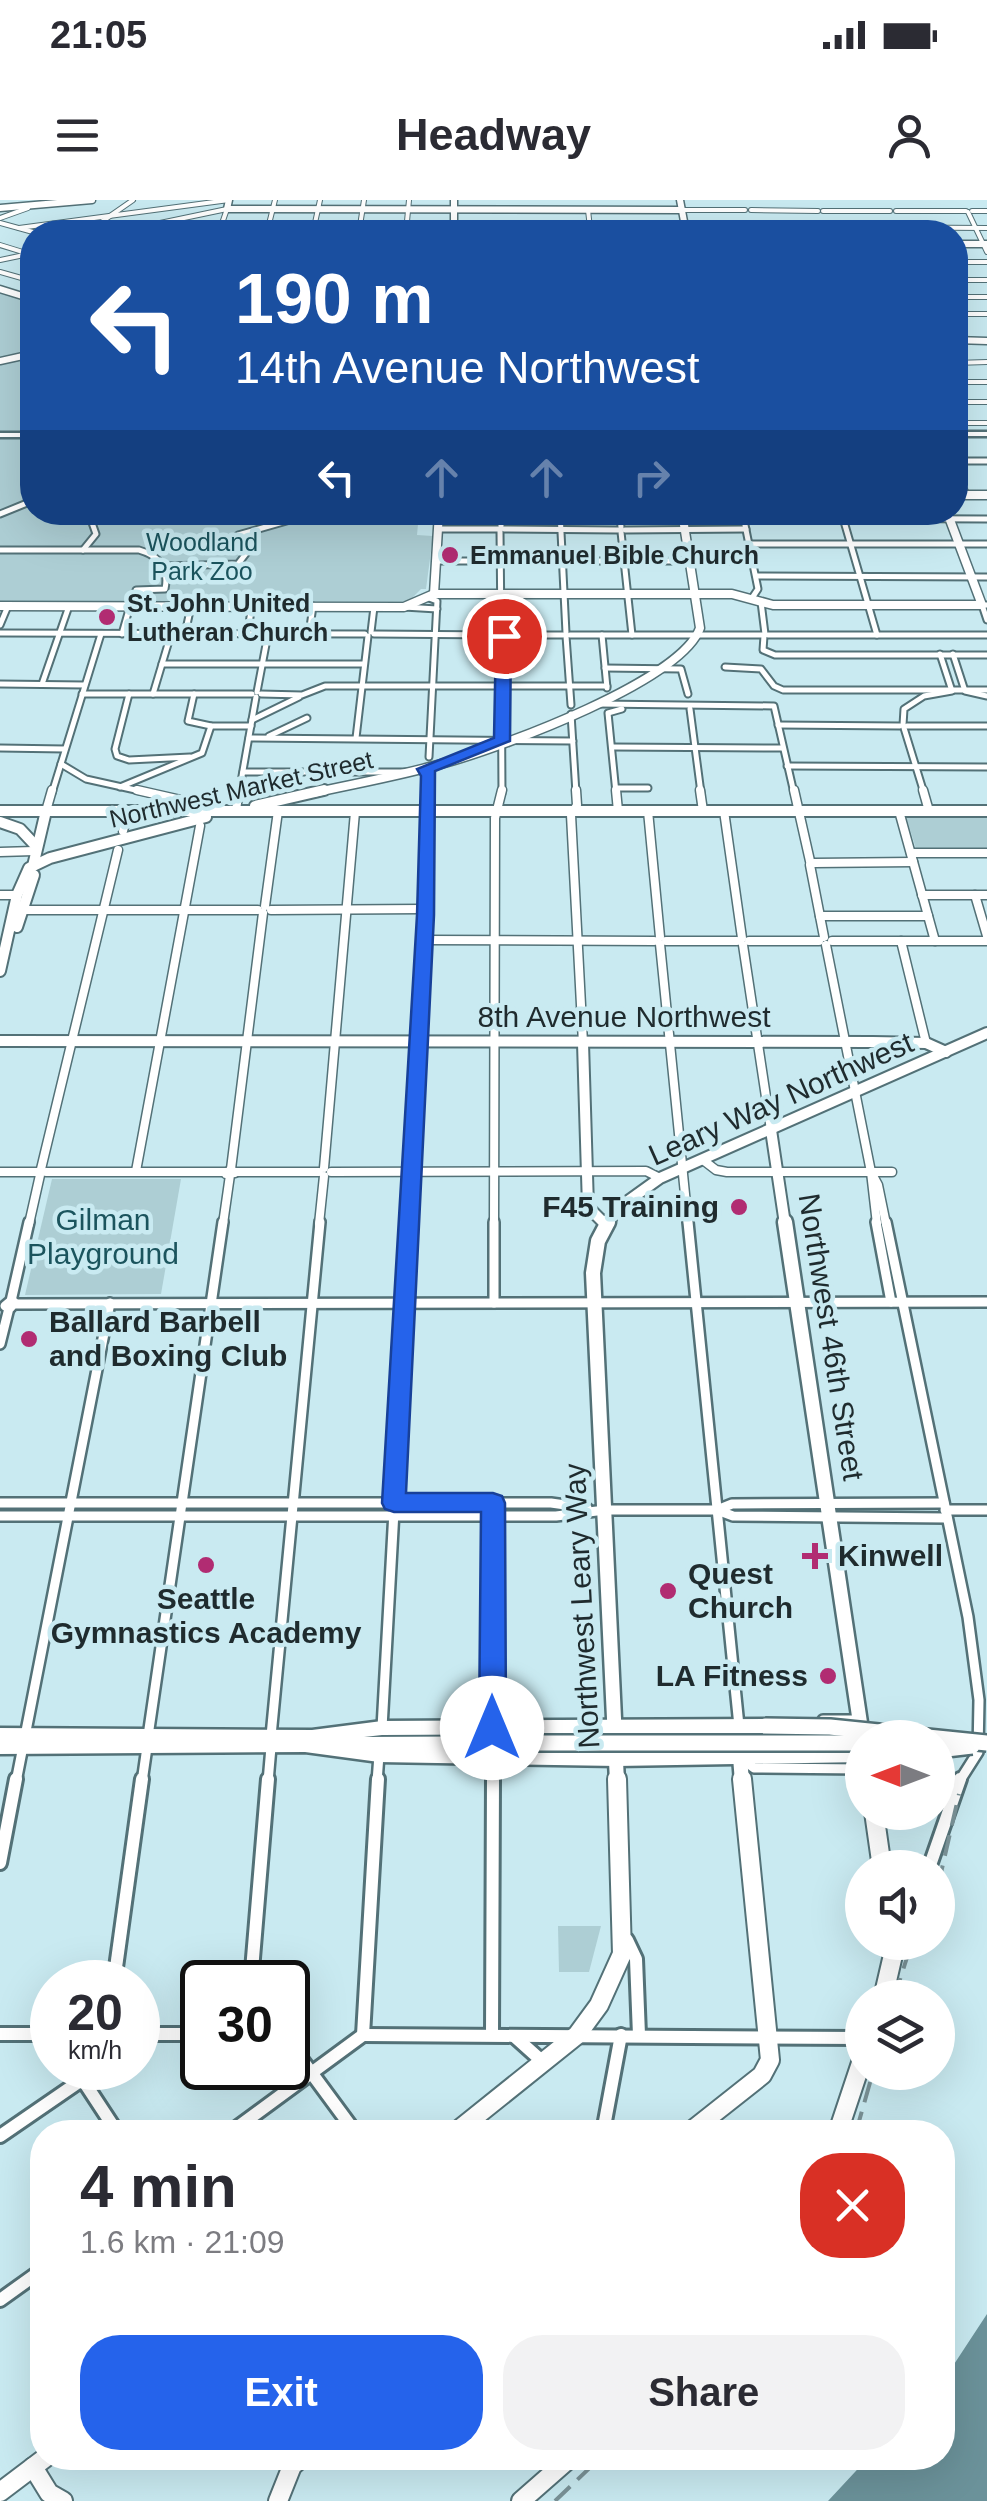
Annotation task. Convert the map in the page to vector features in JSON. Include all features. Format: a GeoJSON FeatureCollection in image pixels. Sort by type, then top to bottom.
{"type":"FeatureCollection","features":[{"type":"Feature","properties":{"kind":"main road"},"geometry":{"type":"LineString","coordinates":[[312,1742],[382,1728],[616,1727],[738,1718],[765,1726],[830,1727],[987,1743]]}},
{"type":"Feature","properties":{"kind":"main road"},"geometry":{"type":"LineString","coordinates":[[0,1735],[24,1741],[147,1742],[845,1740]]}},
{"type":"Feature","properties":{"kind":"main road"},"geometry":{"type":"LineString","coordinates":[[0,1747],[24,1741]]}},
{"type":"Feature","properties":{"kind":"main road"},"geometry":{"type":"LineString","coordinates":[[312,1742],[379,1755],[747,1763],[770,1757],[845,1755]]}},
{"type":"Feature","properties":{"kind":"main road"},"geometry":{"type":"LineString","coordinates":[[955,1745],[987,1743]]}},
{"type":"Feature","properties":{"kind":"street"},"geometry":{"type":"LineString","coordinates":[[1,208],[6,200]]}},
{"type":"Feature","properties":{"kind":"street"},"geometry":{"type":"LineString","coordinates":[[0,220],[49,203],[92,200]]}},
{"type":"Feature","properties":{"kind":"street"},"geometry":{"type":"LineString","coordinates":[[135,200],[129,208],[141,212]]}},
{"type":"Feature","properties":{"kind":"street"},"geometry":{"type":"LineString","coordinates":[[104,220],[135,200]]}},
{"type":"Feature","properties":{"kind":"street"},"geometry":{"type":"LineString","coordinates":[[79,220],[229,200],[223,220]]}},
{"type":"Feature","properties":{"kind":"street"},"geometry":{"type":"LineString","coordinates":[[270,220],[275,200]]}},
{"type":"Feature","properties":{"kind":"street"},"geometry":{"type":"LineString","coordinates":[[316,220],[320,200]]}},
{"type":"Feature","properties":{"kind":"street"},"geometry":{"type":"LineString","coordinates":[[361,220],[364,200]]}},
{"type":"Feature","properties":{"kind":"street"},"geometry":{"type":"LineString","coordinates":[[407,220],[409,200]]}},
{"type":"Feature","properties":{"kind":"street"},"geometry":{"type":"LineString","coordinates":[[454,200],[454,220]]}},
{"type":"Feature","properties":{"kind":"street"},"geometry":{"type":"LineString","coordinates":[[602,200],[603,210]]}},
{"type":"Feature","properties":{"kind":"street"},"geometry":{"type":"LineString","coordinates":[[680,200],[684,220]]}},
{"type":"Feature","properties":{"kind":"street"},"geometry":{"type":"LineString","coordinates":[[817,200],[824,220]]}},
{"type":"Feature","properties":{"kind":"street"},"geometry":{"type":"LineString","coordinates":[[889,200],[897,220]]}},
{"type":"Feature","properties":{"kind":"street"},"geometry":{"type":"LineString","coordinates":[[966,200],[986,247]]}},
{"type":"Feature","properties":{"kind":"street"},"geometry":{"type":"LineString","coordinates":[[746,201],[751,220]]}},
{"type":"Feature","properties":{"kind":"street"},"geometry":{"type":"LineString","coordinates":[[1,208],[28,208]]}},
{"type":"Feature","properties":{"kind":"street"},"geometry":{"type":"LineString","coordinates":[[174,220],[226,209],[987,211]]}},
{"type":"Feature","properties":{"kind":"street"},"geometry":{"type":"LineString","coordinates":[[588,210],[589,220]]}},
{"type":"Feature","properties":{"kind":"street"},"geometry":{"type":"LineString","coordinates":[[634,210],[636,220]]}},
{"type":"Feature","properties":{"kind":"street"},"geometry":{"type":"LineString","coordinates":[[0,220],[19,228]]}},
{"type":"Feature","properties":{"kind":"street"},"geometry":{"type":"LineString","coordinates":[[968,228],[987,228]]}},
{"type":"Feature","properties":{"kind":"street"},"geometry":{"type":"LineString","coordinates":[[83,550],[96,534],[93,525]]}},
{"type":"Feature","properties":{"kind":"street"},"geometry":{"type":"LineString","coordinates":[[164,566],[237,565],[248,552],[236,543],[238,535],[273,525]]}},
{"type":"Feature","properties":{"kind":"street"},"geometry":{"type":"LineString","coordinates":[[432,596],[438,525]]}},
{"type":"Feature","properties":{"kind":"street"},"geometry":{"type":"LineString","coordinates":[[494,1302],[495,818],[500,811],[503,745],[501,525]]}},
{"type":"Feature","properties":{"kind":"street"},"geometry":{"type":"LineString","coordinates":[[561,525],[588,1207],[604,1224]]}},
{"type":"Feature","properties":{"kind":"street"},"geometry":{"type":"LineString","coordinates":[[621,525],[632,635]]}},
{"type":"Feature","properties":{"kind":"street"},"geometry":{"type":"LineString","coordinates":[[683,525],[698,635],[685,654]]}},
{"type":"Feature","properties":{"kind":"street"},"geometry":{"type":"LineString","coordinates":[[745,525],[765,635],[762,648],[767,653],[987,655]]}},
{"type":"Feature","properties":{"kind":"street"},"geometry":{"type":"LineString","coordinates":[[845,525],[877,635]]}},
{"type":"Feature","properties":{"kind":"street"},"geometry":{"type":"LineString","coordinates":[[952,525],[987,620]]}},
{"type":"Feature","properties":{"kind":"street"},"geometry":{"type":"LineString","coordinates":[[438,529],[746,530]]}},
{"type":"Feature","properties":{"kind":"street"},"geometry":{"type":"LineString","coordinates":[[749,544],[987,544]]}},
{"type":"Feature","properties":{"kind":"street"},"geometry":{"type":"LineString","coordinates":[[0,550],[139,550],[158,556],[164,566],[165,588],[136,590]]}},
{"type":"Feature","properties":{"kind":"street"},"geometry":{"type":"LineString","coordinates":[[437,561],[752,561]]}},
{"type":"Feature","properties":{"kind":"street"},"geometry":{"type":"LineString","coordinates":[[756,576],[987,577]]}},
{"type":"Feature","properties":{"kind":"street"},"geometry":{"type":"LineString","coordinates":[[404,607],[432,596],[500,594],[695,594],[868,605],[984,605]]}},
{"type":"Feature","properties":{"kind":"street"},"geometry":{"type":"LineString","coordinates":[[429,758],[437,609],[432,596]]}},
{"type":"Feature","properties":{"kind":"street"},"geometry":{"type":"LineString","coordinates":[[0,625],[4,606],[437,609]]}},
{"type":"Feature","properties":{"kind":"street"},"geometry":{"type":"LineString","coordinates":[[42,684],[69,606]]}},
{"type":"Feature","properties":{"kind":"street"},"geometry":{"type":"LineString","coordinates":[[122,634],[130,606]]}},
{"type":"Feature","properties":{"kind":"street"},"geometry":{"type":"LineString","coordinates":[[185,634],[191,606]]}},
{"type":"Feature","properties":{"kind":"street"},"geometry":{"type":"LineString","coordinates":[[247,634],[252,606]]}},
{"type":"Feature","properties":{"kind":"street"},"geometry":{"type":"LineString","coordinates":[[309,634],[314,606]]}},
{"type":"Feature","properties":{"kind":"street"},"geometry":{"type":"LineString","coordinates":[[356,738],[374,606]]}},
{"type":"Feature","properties":{"kind":"street"},"geometry":{"type":"LineString","coordinates":[[0,633],[987,635]]}},
{"type":"Feature","properties":{"kind":"street"},"geometry":{"type":"LineString","coordinates":[[26,881],[100,634]]}},
{"type":"Feature","properties":{"kind":"street"},"geometry":{"type":"LineString","coordinates":[[154,694],[170,634]]}},
{"type":"Feature","properties":{"kind":"street"},"geometry":{"type":"LineString","coordinates":[[268,634],[234,810],[987,811]]}},
{"type":"Feature","properties":{"kind":"street"},"geometry":{"type":"LineString","coordinates":[[194,694],[188,721],[211,726],[252,723],[324,686],[607,688],[602,635]]}},
{"type":"Feature","properties":{"kind":"street"},"geometry":{"type":"LineString","coordinates":[[677,635],[685,654]]}},
{"type":"Feature","properties":{"kind":"street","name":"Northwest Market Street"},"geometry":{"type":"LineString","coordinates":[[34,864],[199,818],[408,773],[427,773],[503,745],[571,710],[598,704],[685,654]]}},
{"type":"Feature","properties":{"kind":"street"},"geometry":{"type":"LineString","coordinates":[[940,654],[952,691]]}},
{"type":"Feature","properties":{"kind":"street"},"geometry":{"type":"LineString","coordinates":[[953,654],[965,691]]}},
{"type":"Feature","properties":{"kind":"street"},"geometry":{"type":"LineString","coordinates":[[162,664],[364,664]]}},
{"type":"Feature","properties":{"kind":"street"},"geometry":{"type":"LineString","coordinates":[[725,667],[764,670],[776,688],[987,693]]}},
{"type":"Feature","properties":{"kind":"street"},"geometry":{"type":"LineString","coordinates":[[605,668],[684,670],[688,694]]}},
{"type":"Feature","properties":{"kind":"street"},"geometry":{"type":"LineString","coordinates":[[0,684],[84,685]]}},
{"type":"Feature","properties":{"kind":"street"},"geometry":{"type":"LineString","coordinates":[[929,811],[904,726],[904,708],[952,691]]}},
{"type":"Feature","properties":{"kind":"street"},"geometry":{"type":"LineString","coordinates":[[82,694],[302,695]]}},
{"type":"Feature","properties":{"kind":"street"},"geometry":{"type":"LineString","coordinates":[[129,694],[115,754],[126,760],[198,756]]}},
{"type":"Feature","properties":{"kind":"street"},"geometry":{"type":"LineString","coordinates":[[598,704],[766,704],[775,708]]}},
{"type":"Feature","properties":{"kind":"street"},"geometry":{"type":"LineString","coordinates":[[618,811],[610,710],[775,708]]}},
{"type":"Feature","properties":{"kind":"street"},"geometry":{"type":"LineString","coordinates":[[775,708],[857,1093],[871,1172],[870,1194],[968,1617],[979,1700],[978,1752],[955,1791],[935,1850]]}},
{"type":"Feature","properties":{"kind":"street"},"geometry":{"type":"LineString","coordinates":[[690,709],[703,812]]}},
{"type":"Feature","properties":{"kind":"street"},"geometry":{"type":"LineString","coordinates":[[267,738],[307,718]]}},
{"type":"Feature","properties":{"kind":"street"},"geometry":{"type":"LineString","coordinates":[[120,787],[198,756],[211,726]]}},
{"type":"Feature","properties":{"kind":"street"},"geometry":{"type":"LineString","coordinates":[[778,726],[987,726]]}},
{"type":"Feature","properties":{"kind":"street"},"geometry":{"type":"LineString","coordinates":[[249,738],[503,745],[572,741]]}},
{"type":"Feature","properties":{"kind":"street"},"geometry":{"type":"LineString","coordinates":[[613,747],[783,748]]}},
{"type":"Feature","properties":{"kind":"street"},"geometry":{"type":"LineString","coordinates":[[0,748],[65,748]]}},
{"type":"Feature","properties":{"kind":"street"},"geometry":{"type":"LineString","coordinates":[[156,758],[165,762],[165,770]]}},
{"type":"Feature","properties":{"kind":"street"},"geometry":{"type":"LineString","coordinates":[[60,764],[86,778],[181,800]]}},
{"type":"Feature","properties":{"kind":"street"},"geometry":{"type":"LineString","coordinates":[[787,766],[987,767]]}},
{"type":"Feature","properties":{"kind":"street"},"geometry":{"type":"LineString","coordinates":[[243,772],[408,773]]}},
{"type":"Feature","properties":{"kind":"street"},"geometry":{"type":"LineString","coordinates":[[382,1728],[424,940],[427,773]]}},
{"type":"Feature","properties":{"kind":"street"},"geometry":{"type":"LineString","coordinates":[[616,788],[648,788]]}},
{"type":"Feature","properties":{"kind":"street"},"geometry":{"type":"LineString","coordinates":[[253,806],[266,811]]}},
{"type":"Feature","properties":{"kind":"street"},"geometry":{"type":"LineString","coordinates":[[0,811],[128,811],[199,818],[136,1171]]}},
{"type":"Feature","properties":{"kind":"street"},"geometry":{"type":"LineString","coordinates":[[123,830],[128,811]]}},
{"type":"Feature","properties":{"kind":"street"},"geometry":{"type":"LineString","coordinates":[[117,1960],[278,811]]}},
{"type":"Feature","properties":{"kind":"street"},"geometry":{"type":"LineString","coordinates":[[648,811],[738,1718],[860,1720]]}},
{"type":"Feature","properties":{"kind":"street"},"geometry":{"type":"LineString","coordinates":[[899,811],[935,941]]}},
{"type":"Feature","properties":{"kind":"street"},"geometry":{"type":"LineString","coordinates":[[253,1960],[354,812]]}},
{"type":"Feature","properties":{"kind":"street","name":"Northwest 46th Street"},"geometry":{"type":"LineString","coordinates":[[724,812],[860,1720]]}},
{"type":"Feature","properties":{"kind":"street"},"geometry":{"type":"LineString","coordinates":[[0,822],[20,829],[35,848],[34,864],[26,881]]}},
{"type":"Feature","properties":{"kind":"street"},"geometry":{"type":"LineString","coordinates":[[0,852],[35,848]]}},
{"type":"Feature","properties":{"kind":"street"},"geometry":{"type":"LineString","coordinates":[[0,1344],[118,850]]}},
{"type":"Feature","properties":{"kind":"street"},"geometry":{"type":"LineString","coordinates":[[811,863],[987,853]]}},
{"type":"Feature","properties":{"kind":"street","name":"Northwest Market Street"},"geometry":{"type":"LineString","coordinates":[[0,970],[17,895],[38,870],[63,856]]}},
{"type":"Feature","properties":{"kind":"street","name":"Northwest Market Street"},"geometry":{"type":"LineString","coordinates":[[4,942],[23,910],[26,881]]}},
{"type":"Feature","properties":{"kind":"street"},"geometry":{"type":"LineString","coordinates":[[0,895],[17,895]]}},
{"type":"Feature","properties":{"kind":"street"},"geometry":{"type":"LineString","coordinates":[[922,895],[987,895]]}},
{"type":"Feature","properties":{"kind":"street"},"geometry":{"type":"LineString","coordinates":[[424,940],[987,938],[974,895]]}},
{"type":"Feature","properties":{"kind":"street"},"geometry":{"type":"LineString","coordinates":[[23,910],[424,909]]}},
{"type":"Feature","properties":{"kind":"street"},"geometry":{"type":"LineString","coordinates":[[820,916],[928,916]]}},
{"type":"Feature","properties":{"kind":"street"},"geometry":{"type":"LineString","coordinates":[[900,941],[926,1044]]}},
{"type":"Feature","properties":{"kind":"street","name":"8th Avenue Northwest"},"geometry":{"type":"LineString","coordinates":[[0,1041],[847,1042],[926,1044],[946,1052]]}},
{"type":"Feature","properties":{"kind":"street","name":"Leary Way Northwest"},"geometry":{"type":"LineString","coordinates":[[604,1224],[626,1200],[660,1178],[946,1052],[986,1041]]}},
{"type":"Feature","properties":{"kind":"street"},"geometry":{"type":"LineString","coordinates":[[702,1160],[720,1171],[892,1172]]}},
{"type":"Feature","properties":{"kind":"street"},"geometry":{"type":"LineString","coordinates":[[0,1172],[646,1171],[660,1178]]}},
{"type":"Feature","properties":{"kind":"street","name":"Northwest Leary Way"},"geometry":{"type":"LineString","coordinates":[[471,2120],[576,2035],[599,2005],[616,1973],[624,1936],[595,1303],[594,1249],[604,1224]]}},
{"type":"Feature","properties":{"kind":"street"},"geometry":{"type":"LineString","coordinates":[[8,1304],[987,1302]]}},
{"type":"Feature","properties":{"kind":"street"},"geometry":{"type":"LineString","coordinates":[[0,1863],[110,1304]]}},
{"type":"Feature","properties":{"kind":"street"},"geometry":{"type":"LineString","coordinates":[[0,1503],[182,1503],[392,1515],[493,1516],[605,1510],[717,1510],[732,1516],[829,1509],[987,1510]]}},
{"type":"Feature","properties":{"kind":"street"},"geometry":{"type":"LineString","coordinates":[[0,1516],[180,1515],[394,1503],[551,1503],[605,1510]]}},
{"type":"Feature","properties":{"kind":"street"},"geometry":{"type":"LineString","coordinates":[[492,1728],[493,1503]]}},
{"type":"Feature","properties":{"kind":"street"},"geometry":{"type":"LineString","coordinates":[[979,1700],[987,1689]]}},
{"type":"Feature","properties":{"kind":"street"},"geometry":{"type":"LineString","coordinates":[[363,2035],[379,1755]]}},
{"type":"Feature","properties":{"kind":"street"},"geometry":{"type":"LineString","coordinates":[[492,2034],[493,1757]]}},
{"type":"Feature","properties":{"kind":"street"},"geometry":{"type":"LineString","coordinates":[[705,2120],[762,2075],[770,2060],[744,1789],[747,1763],[845,1768]]}},
{"type":"Feature","properties":{"kind":"street"},"geometry":{"type":"LineString","coordinates":[[624,1936],[636,1959],[639,2036]]}},
{"type":"Feature","properties":{"kind":"street"},"geometry":{"type":"LineString","coordinates":[[0,2034],[30,2034]]}},
{"type":"Feature","properties":{"kind":"street"},"geometry":{"type":"LineString","coordinates":[[512,2034],[544,2063]]}},
{"type":"Feature","properties":{"kind":"street"},"geometry":{"type":"LineString","coordinates":[[247,2120],[363,2035],[845,2038]]}},
{"type":"Feature","properties":{"kind":"street"},"geometry":{"type":"LineString","coordinates":[[606,2120],[621,2035]]}},
{"type":"Feature","properties":{"kind":"street"},"geometry":{"type":"LineString","coordinates":[[310,2069],[347,2120]]}},
{"type":"Feature","properties":{"kind":"street"},"geometry":{"type":"LineString","coordinates":[[0,2136],[57,2090]]}},
{"type":"Feature","properties":{"kind":"street"},"geometry":{"type":"LineString","coordinates":[[89,2090],[109,2120]]}},
{"type":"Feature","properties":{"kind":"street"},"geometry":{"type":"LineString","coordinates":[[842,2120],[852,2090]]}},
{"type":"Feature","properties":{"kind":"street"},"geometry":{"type":"LineString","coordinates":[[0,2300],[30,2279]]}},
{"type":"Feature","properties":{"kind":"street"},"geometry":{"type":"LineString","coordinates":[[0,2492],[30,2469]]}},
{"type":"Feature","properties":{"kind":"street"},"geometry":{"type":"LineString","coordinates":[[42,2470],[49,2493],[62,2501]]}},
{"type":"Feature","properties":{"kind":"street"},"geometry":{"type":"LineString","coordinates":[[278,2501],[290,2470]]}},
{"type":"Feature","properties":{"kind":"street"},"geometry":{"type":"LineString","coordinates":[[521,2501],[556,2470]]}},
{"type":"Feature","properties":{"kind":"green space"},"geometry":{"type":"Polygon","coordinates":[[[0,293],[20,297],[20,354],[0,359],[0,293]]]}},
{"type":"Feature","properties":{"kind":"green space"},"geometry":{"type":"Polygon","coordinates":[[[20,358],[20,431],[0,431],[0,362],[20,358]]]}},
{"type":"Feature","properties":{"kind":"green space","name":"Woodland Park Zoo"},"geometry":{"type":"Polygon","coordinates":[[[0,439],[20,439],[20,525],[418,525],[417,535],[433,536],[426,589],[409,601],[0,601],[0,439]]]}},
{"type":"Feature","properties":{"kind":"green space"},"geometry":{"type":"Polygon","coordinates":[[[905,813],[987,813],[987,849],[916,849],[905,813]]]}},
{"type":"Feature","properties":{"kind":"green space","name":"Gilman Playground"},"geometry":{"type":"Polygon","coordinates":[[[52,1179],[181,1179],[161,1294],[25,1295],[52,1179]]]}},
{"type":"Feature","properties":{"kind":"green space"},"geometry":{"type":"Polygon","coordinates":[[[558,1926],[601,1926],[589,1972],[559,1972],[558,1926]]]}},
{"type":"Feature","properties":{"kind":"water"},"geometry":{"type":"Polygon","coordinates":[[[987,2314],[987,2501],[828,2501],[857,2470],[955,2470],[955,2363],[987,2314]]]}},
{"type":"Feature","properties":{"kind":"railway"},"geometry":{"type":"LineString","coordinates":[[946,1850],[959,1794]]}},
{"type":"Feature","properties":{"kind":"railway"},"geometry":{"type":"LineString","coordinates":[[900,1980],[906,1960]]}},
{"type":"Feature","properties":{"kind":"railway"},"geometry":{"type":"LineString","coordinates":[[859,2120],[868,2090]]}},
{"type":"Feature","properties":{"kind":"railway"},"geometry":{"type":"LineString","coordinates":[[555,2501],[587,2470]]}},
{"type":"Feature","properties":{"kind":"place","name":"Emmanuel Bible Church"},"geometry":{"type":"Point","coordinates":[450,555]}},
{"type":"Feature","properties":{"kind":"place","name":"St. John United Lutheran Church"},"geometry":{"type":"Point","coordinates":[107,617]}},
{"type":"Feature","properties":{"kind":"place","name":"F45 Training"},"geometry":{"type":"Point","coordinates":[739,1207]}},
{"type":"Feature","properties":{"kind":"place","name":"Ballard Barbell and Boxing Club"},"geometry":{"type":"Point","coordinates":[29,1339]}},
{"type":"Feature","properties":{"kind":"place","name":"Kinwell"},"geometry":{"type":"Point","coordinates":[815,1556]}},
{"type":"Feature","properties":{"kind":"place","name":"Seattle Gymnastics Academy"},"geometry":{"type":"Point","coordinates":[206,1565]}},
{"type":"Feature","properties":{"kind":"place","name":"Quest Church"},"geometry":{"type":"Point","coordinates":[668,1591]}},
{"type":"Feature","properties":{"kind":"place","name":"LA Fitness"},"geometry":{"type":"Point","coordinates":[828,1676]}},
{"type":"Feature","properties":{"kind":"route"},"geometry":{"type":"LineString","coordinates":[[492,1728],[493,1503],[394,1503],[426,915],[429,772],[425,769],[502,741],[500,636],[504,636]]}}]}
